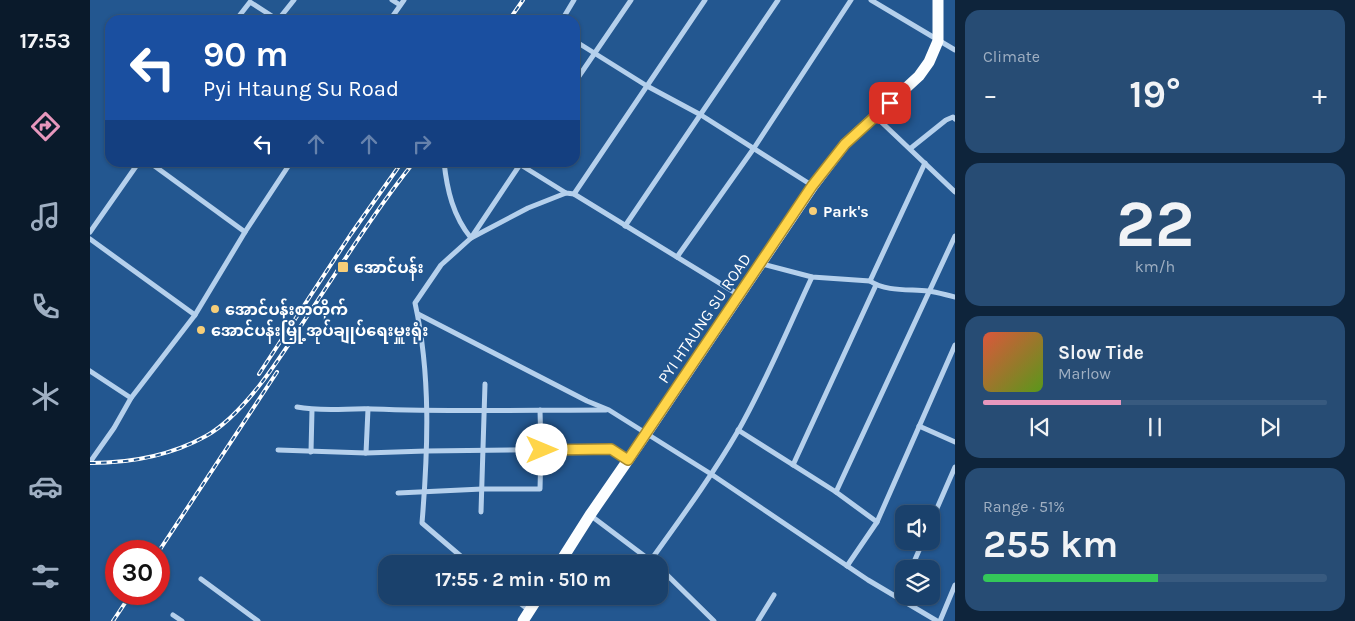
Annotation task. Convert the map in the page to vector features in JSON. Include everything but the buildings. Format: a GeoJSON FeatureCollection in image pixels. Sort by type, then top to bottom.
{"type":"FeatureCollection","features":[{"type":"Feature","properties":{"kind":"highway","name":"PYI HTAUNG SU ROAD"},"geometry":{"type":"LineString","coordinates":[[565,555],[812,186],[845,144],[919,76],[929,62],[938,40],[938,0]]}},
{"type":"Feature","properties":{"kind":"highway"},"geometry":{"type":"LineString","coordinates":[[523,621],[533,605]]}},
{"type":"Feature","properties":{"kind":"street"},"geometry":{"type":"LineString","coordinates":[[282,15],[294,0]]}},
{"type":"Feature","properties":{"kind":"street"},"geometry":{"type":"LineString","coordinates":[[392,0],[402,3],[394,15]]}},
{"type":"Feature","properties":{"kind":"street"},"geometry":{"type":"LineString","coordinates":[[565,15],[574,0]]}},
{"type":"Feature","properties":{"kind":"street"},"geometry":{"type":"LineString","coordinates":[[580,74],[631,0]]}},
{"type":"Feature","properties":{"kind":"street"},"geometry":{"type":"LineString","coordinates":[[574,194],[705,0]]}},
{"type":"Feature","properties":{"kind":"street"},"geometry":{"type":"LineString","coordinates":[[625,226],[778,0]]}},
{"type":"Feature","properties":{"kind":"street"},"geometry":{"type":"LineString","coordinates":[[677,257],[754,148],[850,0]]}},
{"type":"Feature","properties":{"kind":"street"},"geometry":{"type":"LineString","coordinates":[[871,0],[955,50]]}},
{"type":"Feature","properties":{"kind":"street"},"geometry":{"type":"LineString","coordinates":[[240,15],[250,2],[270,15]]}},
{"type":"Feature","properties":{"kind":"street"},"geometry":{"type":"LineString","coordinates":[[580,44],[647,86],[701,115],[812,186]]}},
{"type":"Feature","properties":{"kind":"street"},"geometry":{"type":"LineString","coordinates":[[876,117],[911,148],[955,192]]}},
{"type":"Feature","properties":{"kind":"street"},"geometry":{"type":"LineString","coordinates":[[911,148],[946,120],[953,117],[955,119]]}},
{"type":"Feature","properties":{"kind":"street"},"geometry":{"type":"LineString","coordinates":[[870,281],[925,163]]}},
{"type":"Feature","properties":{"kind":"street"},"geometry":{"type":"LineString","coordinates":[[90,232],[136,167]]}},
{"type":"Feature","properties":{"kind":"street"},"geometry":{"type":"LineString","coordinates":[[156,167],[245,232]]}},
{"type":"Feature","properties":{"kind":"street"},"geometry":{"type":"LineString","coordinates":[[90,462],[114,428],[131,398],[194,315],[287,167]]}},
{"type":"Feature","properties":{"kind":"street"},"geometry":{"type":"LineString","coordinates":[[445,167],[450,198],[464,229],[471,238]]}},
{"type":"Feature","properties":{"kind":"street"},"geometry":{"type":"LineString","coordinates":[[471,238],[516,167]]}},
{"type":"Feature","properties":{"kind":"street"},"geometry":{"type":"LineString","coordinates":[[525,167],[566,193],[574,194],[739,295]]}},
{"type":"Feature","properties":{"kind":"street"},"geometry":{"type":"LineString","coordinates":[[459,555],[422,523],[425,492],[427,381],[415,303],[441,264],[471,238],[528,208],[566,193]]}},
{"type":"Feature","properties":{"kind":"street"},"geometry":{"type":"LineString","coordinates":[[836,492],[955,236]]}},
{"type":"Feature","properties":{"kind":"street"},"geometry":{"type":"LineString","coordinates":[[90,239],[194,315]]}},
{"type":"Feature","properties":{"kind":"street"},"geometry":{"type":"LineString","coordinates":[[760,263],[812,277],[870,281],[876,285],[930,291],[955,297]]}},
{"type":"Feature","properties":{"kind":"street"},"geometry":{"type":"LineString","coordinates":[[658,555],[711,474],[756,398],[812,277]]}},
{"type":"Feature","properties":{"kind":"street"},"geometry":{"type":"LineString","coordinates":[[793,465],[876,285]]}},
{"type":"Feature","properties":{"kind":"street"},"geometry":{"type":"LineString","coordinates":[[418,314],[587,401],[609,410],[711,474],[868,580],[895,596]]}},
{"type":"Feature","properties":{"kind":"street"},"geometry":{"type":"LineString","coordinates":[[848,566],[877,522],[955,345]]}},
{"type":"Feature","properties":{"kind":"street"},"geometry":{"type":"LineString","coordinates":[[90,371],[131,398]]}},
{"type":"Feature","properties":{"kind":"street"},"geometry":{"type":"LineString","coordinates":[[481,512],[485,384]]}},
{"type":"Feature","properties":{"kind":"street"},"geometry":{"type":"LineString","coordinates":[[297,406],[312,410],[368,409],[485,412],[609,410]]}},
{"type":"Feature","properties":{"kind":"street"},"geometry":{"type":"LineString","coordinates":[[366,453],[368,409]]}},
{"type":"Feature","properties":{"kind":"street"},"geometry":{"type":"LineString","coordinates":[[311,452],[312,410]]}},
{"type":"Feature","properties":{"kind":"street"},"geometry":{"type":"LineString","coordinates":[[398,493],[482,489],[540,489],[542,450],[540,410]]}},
{"type":"Feature","properties":{"kind":"street"},"geometry":{"type":"LineString","coordinates":[[920,426],[955,442]]}},
{"type":"Feature","properties":{"kind":"street"},"geometry":{"type":"LineString","coordinates":[[738,430],[836,492],[877,522]]}},
{"type":"Feature","properties":{"kind":"street"},"geometry":{"type":"LineString","coordinates":[[278,450],[366,453],[611,449],[628,460]]}},
{"type":"Feature","properties":{"kind":"street"},"geometry":{"type":"LineString","coordinates":[[938,505],[955,467]]}},
{"type":"Feature","properties":{"kind":"street"},"geometry":{"type":"LineString","coordinates":[[590,515],[644,555]]}},
{"type":"Feature","properties":{"kind":"street"},"geometry":{"type":"LineString","coordinates":[[668,576],[714,621]]}},
{"type":"Feature","properties":{"kind":"street"},"geometry":{"type":"LineString","coordinates":[[201,579],[258,621]]}},
{"type":"Feature","properties":{"kind":"street"},"geometry":{"type":"LineString","coordinates":[[911,605],[938,621],[955,585]]}},
{"type":"Feature","properties":{"kind":"street"},"geometry":{"type":"LineString","coordinates":[[758,621],[774,595]]}},
{"type":"Feature","properties":{"kind":"street"},"geometry":{"type":"LineString","coordinates":[[523,605],[530,610]]}},
{"type":"Feature","properties":{"kind":"street"},"geometry":{"type":"LineString","coordinates":[[174,614],[182,621]]}},
{"type":"Feature","properties":{"kind":"railway"},"geometry":{"type":"LineString","coordinates":[[512,15],[523,0]]}},
{"type":"Feature","properties":{"kind":"railway"},"geometry":{"type":"LineString","coordinates":[[259,374],[351,234],[398,167]]}},
{"type":"Feature","properties":{"kind":"railway"},"geometry":{"type":"LineString","coordinates":[[90,463],[120,462],[150,457],[192,443],[221,426],[262,383],[371,220],[410,167]]}},
{"type":"Feature","properties":{"kind":"railway"},"geometry":{"type":"LineString","coordinates":[[166,540],[277,372]]}},
{"type":"Feature","properties":{"kind":"railway"},"geometry":{"type":"LineString","coordinates":[[113,621],[124,605]]}},
{"type":"Feature","properties":{"kind":"place","name":"Park's"},"geometry":{"type":"Point","coordinates":[813,211]}},
{"type":"Feature","properties":{"kind":"place","name":"အောင်ပန်း"},"geometry":{"type":"Point","coordinates":[343,267]}},
{"type":"Feature","properties":{"kind":"place","name":"အောင်ပန်းစာတိုက်"},"geometry":{"type":"Point","coordinates":[215,309]}},
{"type":"Feature","properties":{"kind":"place","name":"အောင်ပန်းမြို့အုပ်ချုပ်ရေးမှူးရုံး"},"geometry":{"type":"Point","coordinates":[201,330]}},
{"type":"Feature","properties":{"kind":"route"},"geometry":{"type":"LineString","coordinates":[[542,450],[611,449],[628,460],[812,186],[845,144],[890,103]]}}]}
